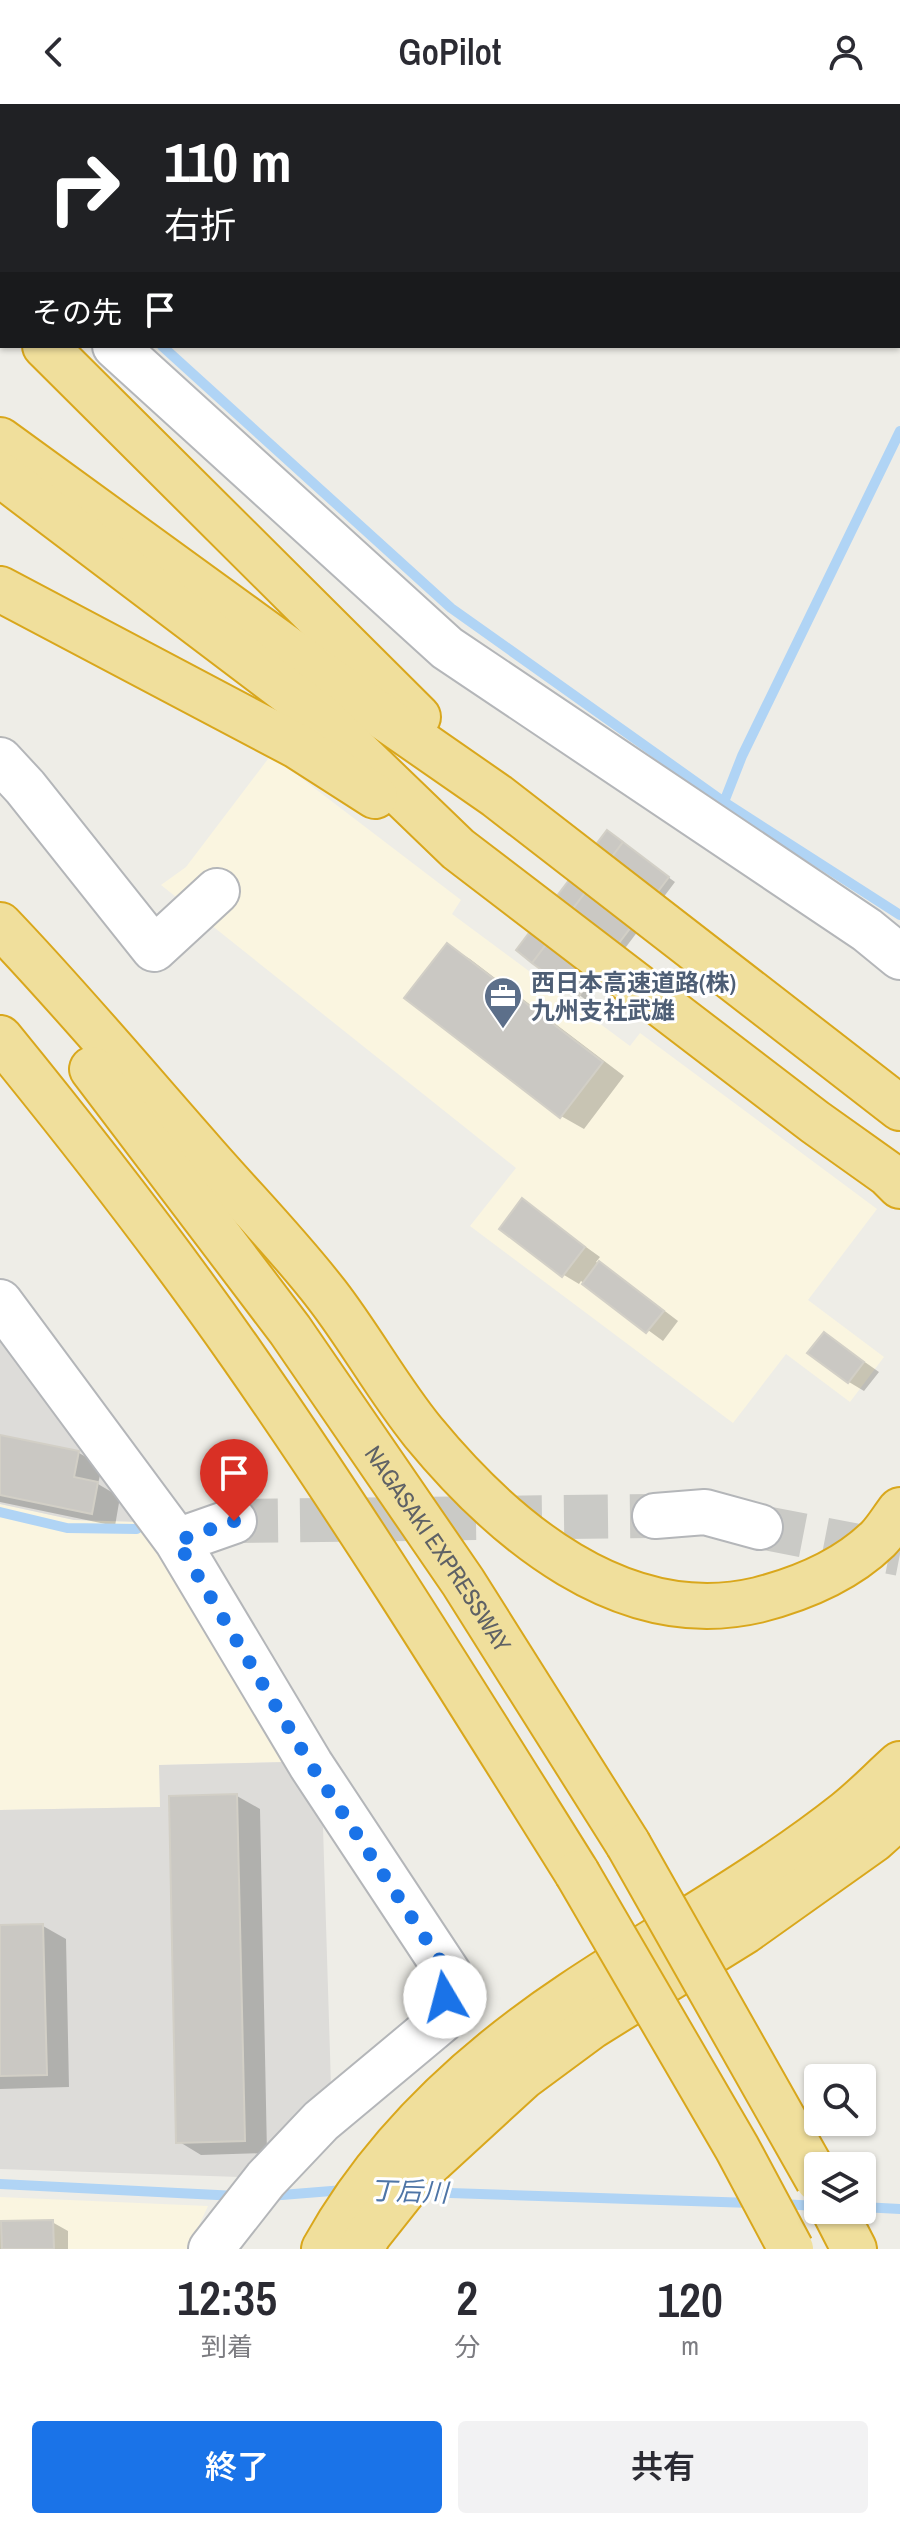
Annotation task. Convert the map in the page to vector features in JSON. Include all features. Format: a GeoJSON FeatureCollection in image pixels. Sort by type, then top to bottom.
{"type":"FeatureCollection","features":[{"type":"Feature","properties":{"kind":"highway"},"geometry":{"type":"LineString","coordinates":[[47,348],[497,796]]}},
{"type":"Feature","properties":{"kind":"highway"},"geometry":{"type":"LineString","coordinates":[[0,440],[340,687],[497,796],[900,1108]]}},
{"type":"Feature","properties":{"kind":"highway"},"geometry":{"type":"LineString","coordinates":[[0,474],[320,716],[458,849]]}},
{"type":"Feature","properties":{"kind":"highway"},"geometry":{"type":"LineString","coordinates":[[0,589],[297,746],[458,849],[900,1186]]}},
{"type":"Feature","properties":{"kind":"highway"},"geometry":{"type":"LineString","coordinates":[[0,925],[327,1295],[422,1431],[474,1488],[529,1538],[584,1574],[638,1596],[699,1606],[746,1602],[792,1591],[842,1567],[878,1539],[900,1510]]}},
{"type":"Feature","properties":{"kind":"highway","name":"NAGASAKI EXPRESSWAY"},"geometry":{"type":"LineString","coordinates":[[0,955],[130,1117],[290,1330],[463,1582],[628,1844],[804,2155]]}},
{"type":"Feature","properties":{"kind":"highway"},"geometry":{"type":"LineString","coordinates":[[0,1038],[85,1142],[241,1355],[420,1621],[577,1873],[737,2148],[791,2249]]}},
{"type":"Feature","properties":{"kind":"highway"},"geometry":{"type":"LineString","coordinates":[[815,1122],[881,1183],[900,1212]]}},
{"type":"Feature","properties":{"kind":"highway"},"geometry":{"type":"LineString","coordinates":[[361,2249],[426,2112],[497,2049],[571,1995],[719,1901],[846,1813],[900,1764]]}},
{"type":"Feature","properties":{"kind":"highway"},"geometry":{"type":"LineString","coordinates":[[324,2249],[341,2219],[523,2077],[592,2026],[745,1931],[873,1840],[900,1816]]}},
{"type":"Feature","properties":{"kind":"highway"},"geometry":{"type":"LineString","coordinates":[[577,1873],[760,2249]]}},
{"type":"Feature","properties":{"kind":"highway"},"geometry":{"type":"LineString","coordinates":[[841,2224],[854,2249]]}},
{"type":"Feature","properties":{"kind":"street"},"geometry":{"type":"LineString","coordinates":[[117,348],[447,648],[867,930],[900,957]]}},
{"type":"Feature","properties":{"kind":"street"},"geometry":{"type":"LineString","coordinates":[[0,760],[154,949],[217,891]]}},
{"type":"Feature","properties":{"kind":"street"},"geometry":{"type":"LineString","coordinates":[[0,1302],[177,1541],[311,1765],[449,1974],[442,2020],[321,2121],[266,2179],[211,2249]]}},
{"type":"Feature","properties":{"kind":"street"},"geometry":{"type":"LineString","coordinates":[[655,1516],[705,1512],[760,1527]]}},
{"type":"Feature","properties":{"kind":"street"},"geometry":{"type":"LineString","coordinates":[[177,1541],[234,1521]]}},
{"type":"Feature","properties":{"kind":"shaded area"},"geometry":{"type":"Polygon","coordinates":[[[271,755],[461,900],[452,914],[630,1046],[640,1033],[877,1209],[808,1300],[884,1357],[850,1402],[786,1354],[733,1423],[470,1226],[516,1168],[161,885],[186,867],[271,755]]]}},
{"type":"Feature","properties":{"kind":"shaded area"},"geometry":{"type":"Polygon","coordinates":[[[0,1332],[143,1522],[74,1520],[0,1504],[0,1332]]]}},
{"type":"Feature","properties":{"kind":"shaded area"},"geometry":{"type":"Polygon","coordinates":[[[0,1504],[74,1520],[143,1522],[285,1762],[160,1765],[160,1807],[0,1810],[0,1504]]]}},
{"type":"Feature","properties":{"kind":"shaded area"},"geometry":{"type":"Polygon","coordinates":[[[285,1762],[323,1827],[331,2086],[240,2177],[0,2169],[0,1810],[160,1807],[159,1765],[285,1762]]]}},
{"type":"Feature","properties":{"kind":"shaded area"},"geometry":{"type":"Polygon","coordinates":[[[0,2197],[208,2206],[188,2249],[0,2249],[0,2197]]]}},
{"type":"Feature","properties":{"kind":"building"},"geometry":{"type":"Polygon","coordinates":[[[607,830],[623,842],[532,963],[516,950],[607,830]]]}},
{"type":"Feature","properties":{"kind":"building"},"geometry":{"type":"Polygon","coordinates":[[[623,842],[669,877],[578,997],[532,963],[623,842]]]}},
{"type":"Feature","properties":{"kind":"building","name":"西日本高速道路(株) 九州支社武雄"},"geometry":{"type":"Polygon","coordinates":[[[447,943],[603,1062],[560,1118],[404,998],[447,943]]]}},
{"type":"Feature","properties":{"kind":"building"},"geometry":{"type":"Polygon","coordinates":[[[522,1198],[585,1247],[562,1277],[499,1229],[522,1198]]]}},
{"type":"Feature","properties":{"kind":"building"},"geometry":{"type":"Polygon","coordinates":[[[599,1261],[664,1311],[646,1333],[582,1284],[599,1261]]]}},
{"type":"Feature","properties":{"kind":"building"},"geometry":{"type":"Polygon","coordinates":[[[824,1332],[864,1362],[848,1383],[807,1353],[824,1332]]]}},
{"type":"Feature","properties":{"kind":"building"},"geometry":{"type":"Polygon","coordinates":[[[0,1435],[79,1451],[74,1477],[98,1482],[92,1514],[0,1495],[0,1435]]]}},
{"type":"Feature","properties":{"kind":"building"},"geometry":{"type":"Polygon","coordinates":[[[237,1794],[245,2141],[176,2143],[169,1796],[237,1794]]]}},
{"type":"Feature","properties":{"kind":"building"},"geometry":{"type":"Polygon","coordinates":[[[43,1924],[47,2075],[0,2076],[0,1925],[43,1924]]]}},
{"type":"Feature","properties":{"kind":"building"},"geometry":{"type":"Polygon","coordinates":[[[53,2220],[54,2249],[2,2249],[1,2221],[53,2220]]]}},
{"type":"Feature","properties":{"kind":"waterway"},"geometry":{"type":"LineString","coordinates":[[164,348],[451,608],[724,802],[900,915]]}},
{"type":"Feature","properties":{"kind":"waterway"},"geometry":{"type":"LineString","coordinates":[[724,802],[742,756],[900,431]]}},
{"type":"Feature","properties":{"kind":"waterway"},"geometry":{"type":"LineString","coordinates":[[0,1512],[67,1528],[137,1529]]}},
{"type":"Feature","properties":{"kind":"waterway","name":"丁后川"},"geometry":{"type":"LineString","coordinates":[[0,2184],[237,2196]]}},
{"type":"Feature","properties":{"kind":"waterway","name":"丁后川"},"geometry":{"type":"LineString","coordinates":[[269,2196],[344,2190]]}},
{"type":"Feature","properties":{"kind":"waterway","name":"丁后川"},"geometry":{"type":"LineString","coordinates":[[420,2192],[752,2203]]}},
{"type":"Feature","properties":{"kind":"waterway","name":"丁后川"},"geometry":{"type":"LineString","coordinates":[[780,2204],[804,2205]]}},
{"type":"Feature","properties":{"kind":"waterway","name":"丁后川"},"geometry":{"type":"LineString","coordinates":[[876,2208],[900,2209]]}},
{"type":"Feature","properties":{"kind":"tunnel"},"geometry":{"type":"LineString","coordinates":[[234,1521],[655,1516]]}},
{"type":"Feature","properties":{"kind":"tunnel"},"geometry":{"type":"LineString","coordinates":[[760,1527],[900,1554]]}},
{"type":"Feature","properties":{"kind":"place","name":"西日本高速道路(株) 九州支社武雄"},"geometry":{"type":"Point","coordinates":[503,1030]}},
{"type":"Feature","properties":{"kind":"route"},"geometry":{"type":"LineString","coordinates":[[234,1521],[177,1541],[311,1765],[449,1974],[445,1997]]}}]}
